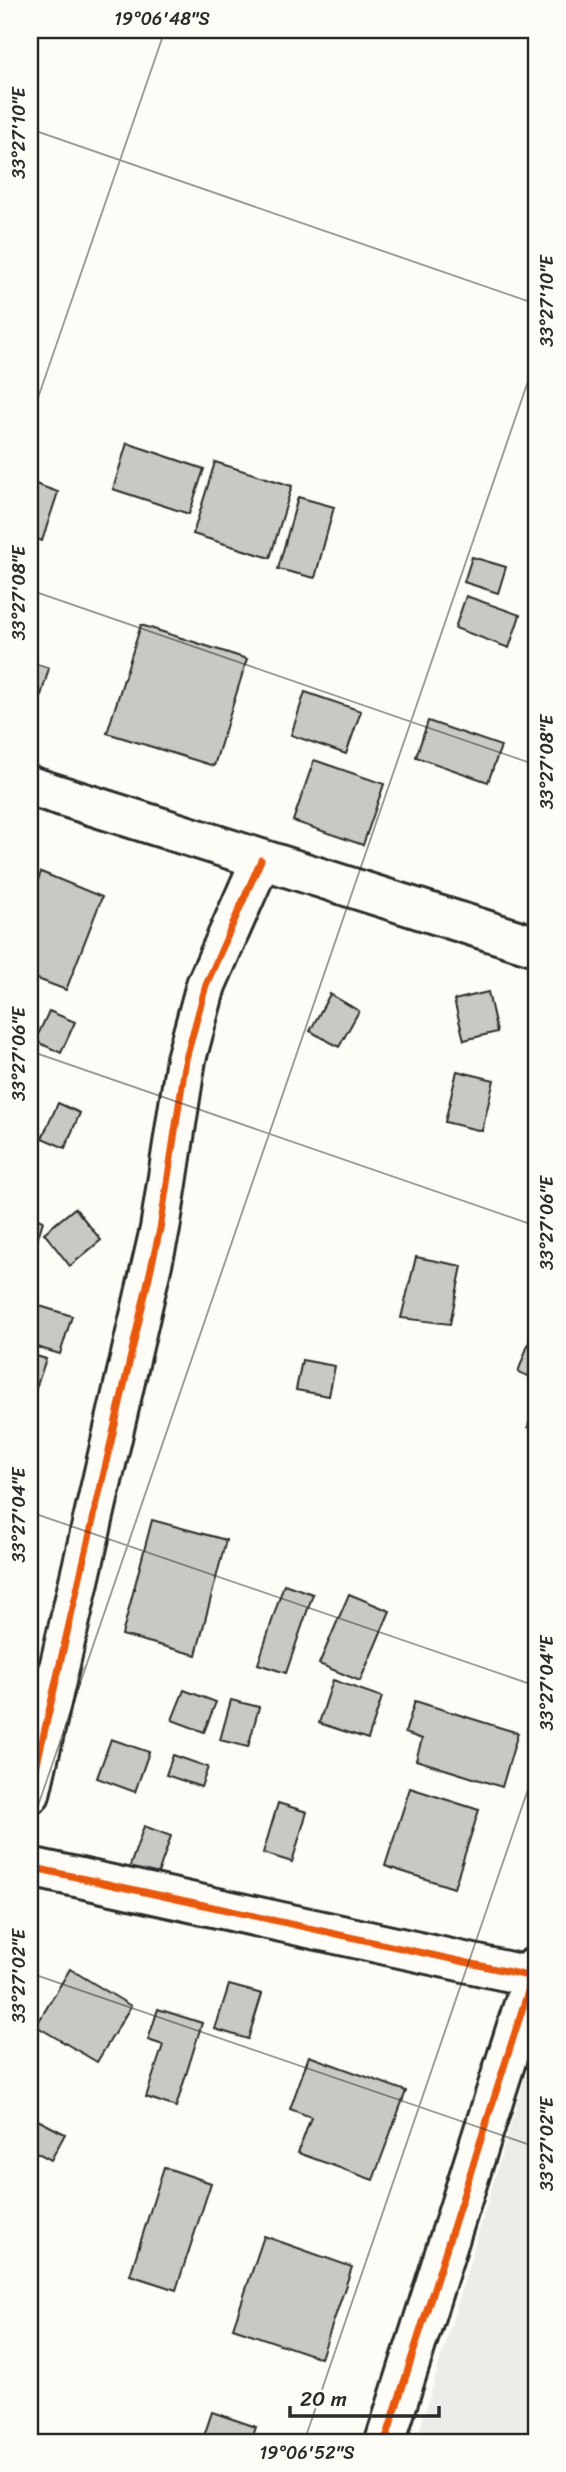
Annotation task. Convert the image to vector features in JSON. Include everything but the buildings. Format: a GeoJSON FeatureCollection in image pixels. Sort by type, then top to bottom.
{"type":"FeatureCollection","features":[{"type":"Feature","properties":{"kind":"street"},"geometry":{"type":"LineString","coordinates":[[30,786],[536,946]]}},
{"type":"Feature","properties":{"kind":"street"},"geometry":{"type":"LineString","coordinates":[[30,1794],[160,1229],[186,1059],[206,985],[261,860]]}},
{"type":"Feature","properties":{"kind":"street"},"geometry":{"type":"LineString","coordinates":[[30,1867],[535,1972],[385,2442]]}},
{"type":"Feature","properties":{"kind":"shaded area"},"geometry":{"type":"Polygon","coordinates":[[[536,2040],[536,2442],[416,2442],[536,2040]]]}},
{"type":"Feature","properties":{"kind":"cycle path"},"geometry":{"type":"LineString","coordinates":[[30,1794],[160,1229],[186,1059],[206,985],[261,860]]}},
{"type":"Feature","properties":{"kind":"cycle path"},"geometry":{"type":"LineString","coordinates":[[30,1867],[533,1977]]}},
{"type":"Feature","properties":{"kind":"cycle path"},"geometry":{"type":"LineString","coordinates":[[385,2442],[536,1966]]}}]}
